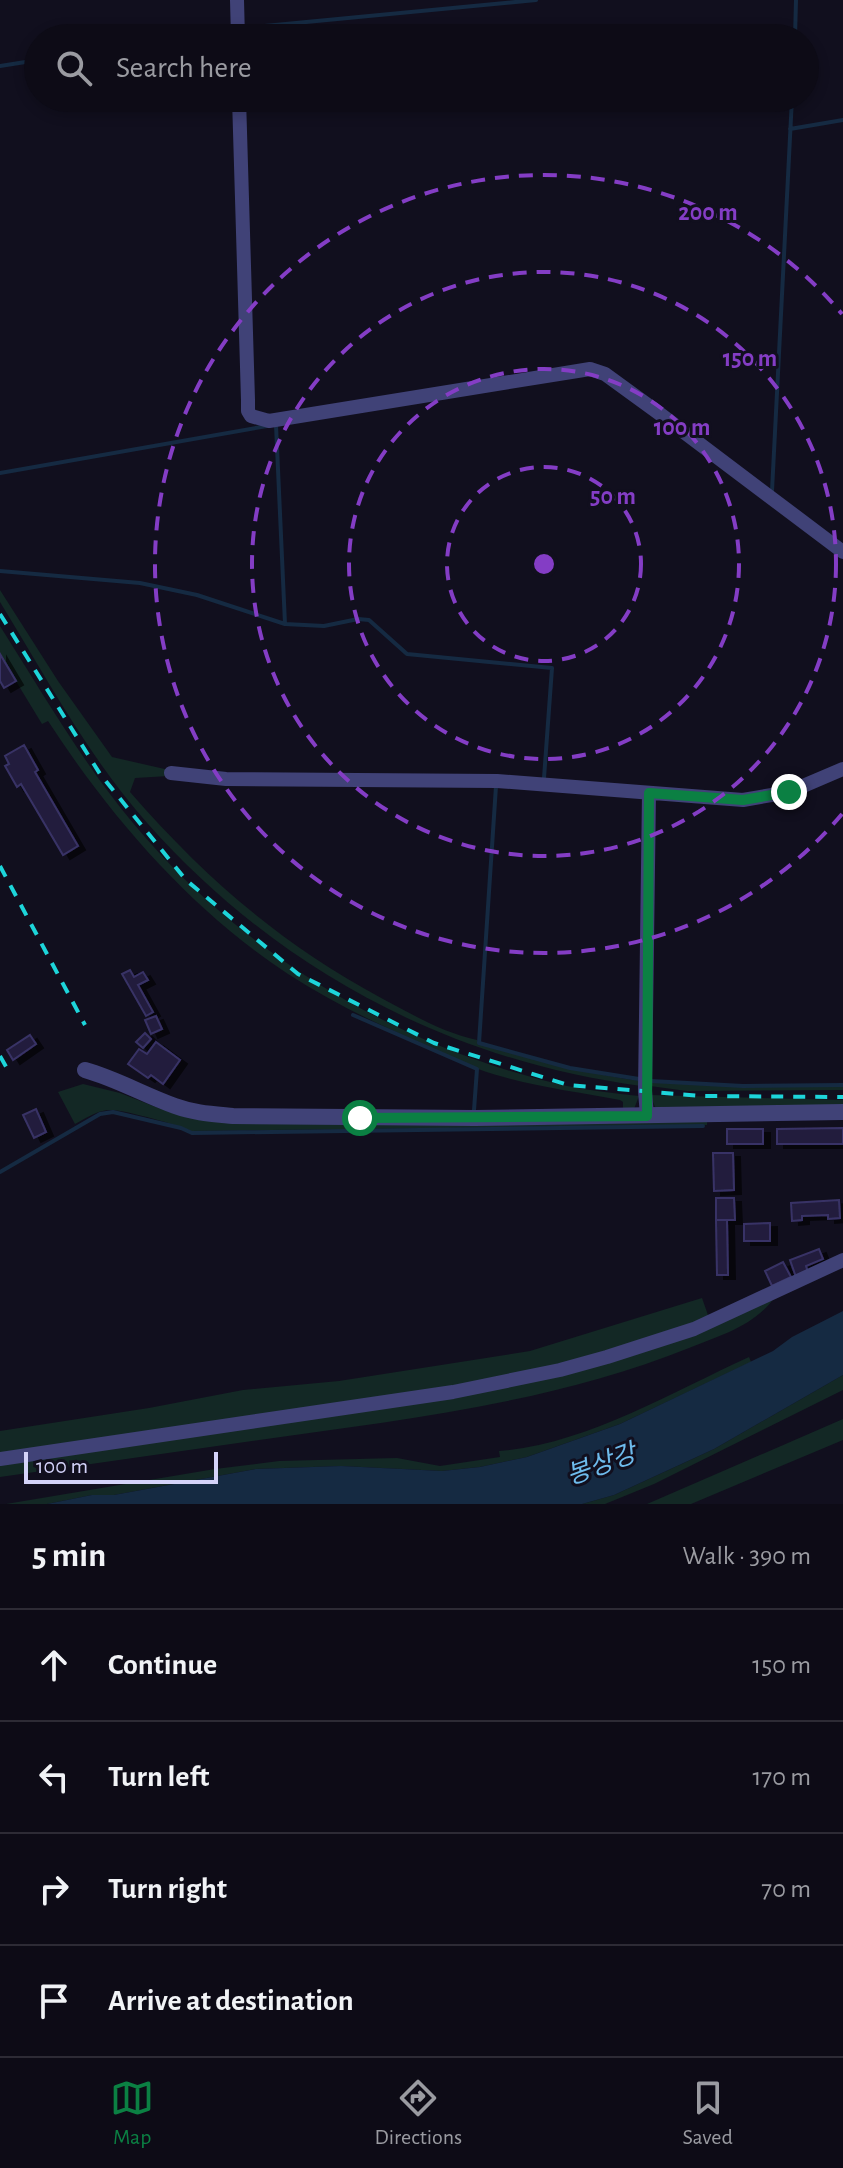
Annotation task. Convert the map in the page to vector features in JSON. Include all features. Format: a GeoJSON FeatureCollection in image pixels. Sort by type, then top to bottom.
{"type":"FeatureCollection","features":[{"type":"Feature","properties":{"kind":"street"},"geometry":{"type":"LineString","coordinates":[[237,0],[238,24]]}},
{"type":"Feature","properties":{"kind":"street"},"geometry":{"type":"LineString","coordinates":[[239,112],[251,416],[269,421],[590,369],[605,374],[843,552]]}},
{"type":"Feature","properties":{"kind":"street"},"geometry":{"type":"LineString","coordinates":[[171,773],[226,779],[497,781],[743,800],[766,798],[812,784],[843,769]]}},
{"type":"Feature","properties":{"kind":"street"},"geometry":{"type":"LineString","coordinates":[[647,1116],[649,793]]}},
{"type":"Feature","properties":{"kind":"street"},"geometry":{"type":"LineString","coordinates":[[85,1070],[115,1078],[175,1106],[233,1116],[374,1118],[843,1112]]}},
{"type":"Feature","properties":{"kind":"street"},"geometry":{"type":"LineString","coordinates":[[0,1459],[453,1392],[547,1373],[694,1329],[843,1260]]}},
{"type":"Feature","properties":{"kind":"green space"},"geometry":{"type":"Polygon","coordinates":[[[0,590],[58,681],[112,757],[169,770],[169,776],[135,778],[130,792],[188,854],[278,932],[346,978],[441,1028],[477,1040],[478,1043],[539,1060],[642,1081],[641,1086],[570,1073],[501,1055],[434,1030],[371,1000],[310,964],[253,923],[199,876],[148,824],[106,772],[0,602],[0,590]]]}},
{"type":"Feature","properties":{"kind":"green space"},"geometry":{"type":"Polygon","coordinates":[[[0,626],[80,751],[133,823],[176,870],[223,914],[274,954],[328,990],[444,1048],[567,1086],[639,1096],[634,1109],[623,1110],[620,1100],[530,1083],[470,1066],[333,1001],[252,949],[155,860],[98,792],[48,721],[42,724],[0,655],[0,626]]]}},
{"type":"Feature","properties":{"kind":"green space"},"geometry":{"type":"Polygon","coordinates":[[[650,1082],[743,1087],[843,1086],[843,1090],[687,1091],[650,1086],[650,1082]]]}},
{"type":"Feature","properties":{"kind":"green space"},"geometry":{"type":"Polygon","coordinates":[[[83,1084],[120,1093],[161,1109],[707,1119],[707,1125],[191,1131],[152,1118],[111,1110],[75,1124],[58,1092],[83,1084]]]}},
{"type":"Feature","properties":{"kind":"green space"},"geometry":{"type":"Polygon","coordinates":[[[650,1095],[843,1100],[843,1106],[655,1107],[650,1095]]]}},
{"type":"Feature","properties":{"kind":"green space"},"geometry":{"type":"Polygon","coordinates":[[[775,1297],[747,1322],[713,1339],[636,1367],[528,1396],[418,1417],[0,1477],[0,1463],[539,1378],[775,1297]]]}},
{"type":"Feature","properties":{"kind":"green space"},"geometry":{"type":"Polygon","coordinates":[[[702,1298],[709,1318],[687,1328],[516,1376],[0,1455],[0,1431],[243,1390],[339,1381],[530,1351],[702,1298]]]}},
{"type":"Feature","properties":{"kind":"green space"},"geometry":{"type":"Polygon","coordinates":[[[749,1357],[751,1362],[620,1424],[527,1457],[480,1467],[442,1471],[341,1466],[256,1469],[114,1495],[92,1495],[47,1504],[6,1504],[279,1461],[397,1458],[440,1466],[500,1457],[499,1451],[531,1447],[595,1428],[749,1357]]]}},
{"type":"Feature","properties":{"kind":"green space"},"geometry":{"type":"Polygon","coordinates":[[[843,1375],[843,1390],[654,1484],[605,1504],[582,1504],[614,1495],[714,1449],[843,1375]]]}},
{"type":"Feature","properties":{"kind":"green space"},"geometry":{"type":"Polygon","coordinates":[[[843,1419],[843,1440],[691,1504],[647,1504],[843,1419]]]}},
{"type":"Feature","properties":{"kind":"water","name":"봉상강"},"geometry":{"type":"Polygon","coordinates":[[[843,1311],[843,1375],[714,1449],[614,1495],[582,1504],[47,1504],[256,1469],[341,1466],[442,1471],[527,1457],[620,1424],[773,1351],[792,1337],[843,1311]]]}},
{"type":"Feature","properties":{"kind":"building"},"geometry":{"type":"Polygon","coordinates":[[[0,654],[16,681],[4,688],[0,681],[0,654]]]}},
{"type":"Feature","properties":{"kind":"building"},"geometry":{"type":"Polygon","coordinates":[[[24,745],[38,770],[35,772],[78,846],[63,855],[21,784],[17,787],[5,766],[9,764],[5,756],[24,745]]]}},
{"type":"Feature","properties":{"kind":"building"},"geometry":{"type":"Polygon","coordinates":[[[130,970],[134,977],[143,972],[148,980],[138,985],[153,1012],[146,1016],[122,974],[130,970]]]}},
{"type":"Feature","properties":{"kind":"building"},"geometry":{"type":"Polygon","coordinates":[[[156,1016],[162,1029],[151,1034],[145,1020],[156,1016]]]}},
{"type":"Feature","properties":{"kind":"building"},"geometry":{"type":"Polygon","coordinates":[[[145,1033],[151,1039],[143,1048],[136,1042],[145,1033]]]}},
{"type":"Feature","properties":{"kind":"building"},"geometry":{"type":"Polygon","coordinates":[[[30,1035],[36,1044],[13,1060],[7,1050],[30,1035]]]}},
{"type":"Feature","properties":{"kind":"building"},"geometry":{"type":"Polygon","coordinates":[[[156,1042],[180,1060],[163,1084],[128,1064],[139,1049],[147,1054],[156,1042]]]}},
{"type":"Feature","properties":{"kind":"building"},"geometry":{"type":"Polygon","coordinates":[[[36,1109],[46,1132],[34,1138],[23,1115],[36,1109]]]}},
{"type":"Feature","properties":{"kind":"building"},"geometry":{"type":"Polygon","coordinates":[[[843,1128],[843,1144],[777,1144],[777,1129],[843,1128]]]}},
{"type":"Feature","properties":{"kind":"building"},"geometry":{"type":"Polygon","coordinates":[[[727,1129],[763,1129],[763,1144],[727,1144],[727,1129]]]}},
{"type":"Feature","properties":{"kind":"building"},"geometry":{"type":"Polygon","coordinates":[[[713,1153],[733,1153],[734,1190],[714,1191],[713,1153]]]}},
{"type":"Feature","properties":{"kind":"building"},"geometry":{"type":"Polygon","coordinates":[[[716,1198],[734,1198],[735,1220],[716,1220],[716,1198]]]}},
{"type":"Feature","properties":{"kind":"building"},"geometry":{"type":"Polygon","coordinates":[[[839,1200],[840,1218],[802,1216],[802,1220],[792,1221],[791,1203],[839,1200]]]}},
{"type":"Feature","properties":{"kind":"building"},"geometry":{"type":"Polygon","coordinates":[[[716,1220],[727,1220],[728,1275],[717,1275],[716,1220]]]}},
{"type":"Feature","properties":{"kind":"building"},"geometry":{"type":"Polygon","coordinates":[[[770,1223],[770,1241],[744,1241],[744,1224],[770,1223]]]}},
{"type":"Feature","properties":{"kind":"building"},"geometry":{"type":"Polygon","coordinates":[[[819,1249],[823,1259],[806,1266],[808,1272],[796,1277],[790,1260],[819,1249]]]}},
{"type":"Feature","properties":{"kind":"building"},"geometry":{"type":"Polygon","coordinates":[[[783,1262],[791,1277],[772,1286],[765,1271],[783,1262]]]}},
{"type":"Feature","properties":{"kind":"waterway"},"geometry":{"type":"LineString","coordinates":[[285,24],[536,0]]}},
{"type":"Feature","properties":{"kind":"waterway"},"geometry":{"type":"LineString","coordinates":[[795,24],[796,0]]}},
{"type":"Feature","properties":{"kind":"waterway"},"geometry":{"type":"LineString","coordinates":[[0,66],[24,62]]}},
{"type":"Feature","properties":{"kind":"waterway"},"geometry":{"type":"LineString","coordinates":[[772,491],[791,112]]}},
{"type":"Feature","properties":{"kind":"waterway"},"geometry":{"type":"LineString","coordinates":[[790,129],[843,120]]}},
{"type":"Feature","properties":{"kind":"waterway"},"geometry":{"type":"LineString","coordinates":[[276,425],[285,624]]}},
{"type":"Feature","properties":{"kind":"waterway"},"geometry":{"type":"LineString","coordinates":[[0,473],[267,426]]}},
{"type":"Feature","properties":{"kind":"waterway"},"geometry":{"type":"LineString","coordinates":[[0,571],[140,583],[197,595],[285,624],[324,626],[358,619],[369,620],[407,654],[552,668],[544,778]]}},
{"type":"Feature","properties":{"kind":"waterway"},"geometry":{"type":"LineString","coordinates":[[496,786],[479,1043],[570,1068],[639,1079]]}},
{"type":"Feature","properties":{"kind":"waterway"},"geometry":{"type":"LineString","coordinates":[[353,1015],[477,1069],[474,1110]]}},
{"type":"Feature","properties":{"kind":"waterway"},"geometry":{"type":"LineString","coordinates":[[651,1081],[743,1086],[843,1085]]}},
{"type":"Feature","properties":{"kind":"waterway"},"geometry":{"type":"LineString","coordinates":[[0,1172],[100,1114],[113,1112],[192,1133],[703,1126]]}},
{"type":"Feature","properties":{"kind":"railway"},"geometry":{"type":"LineString","coordinates":[[0,614],[100,774],[186,880],[298,974],[434,1043],[568,1085],[702,1096],[843,1097]]}},
{"type":"Feature","properties":{"kind":"railway"},"geometry":{"type":"LineString","coordinates":[[0,866],[85,1025]]}},
{"type":"Feature","properties":{"kind":"railway"},"geometry":{"type":"LineString","coordinates":[[0,1056],[8,1070]]}},
{"type":"Feature","properties":{"kind":"route"},"geometry":{"type":"LineString","coordinates":[[360,1118],[647,1116],[649,793],[743,800],[789,792]]}}]}
